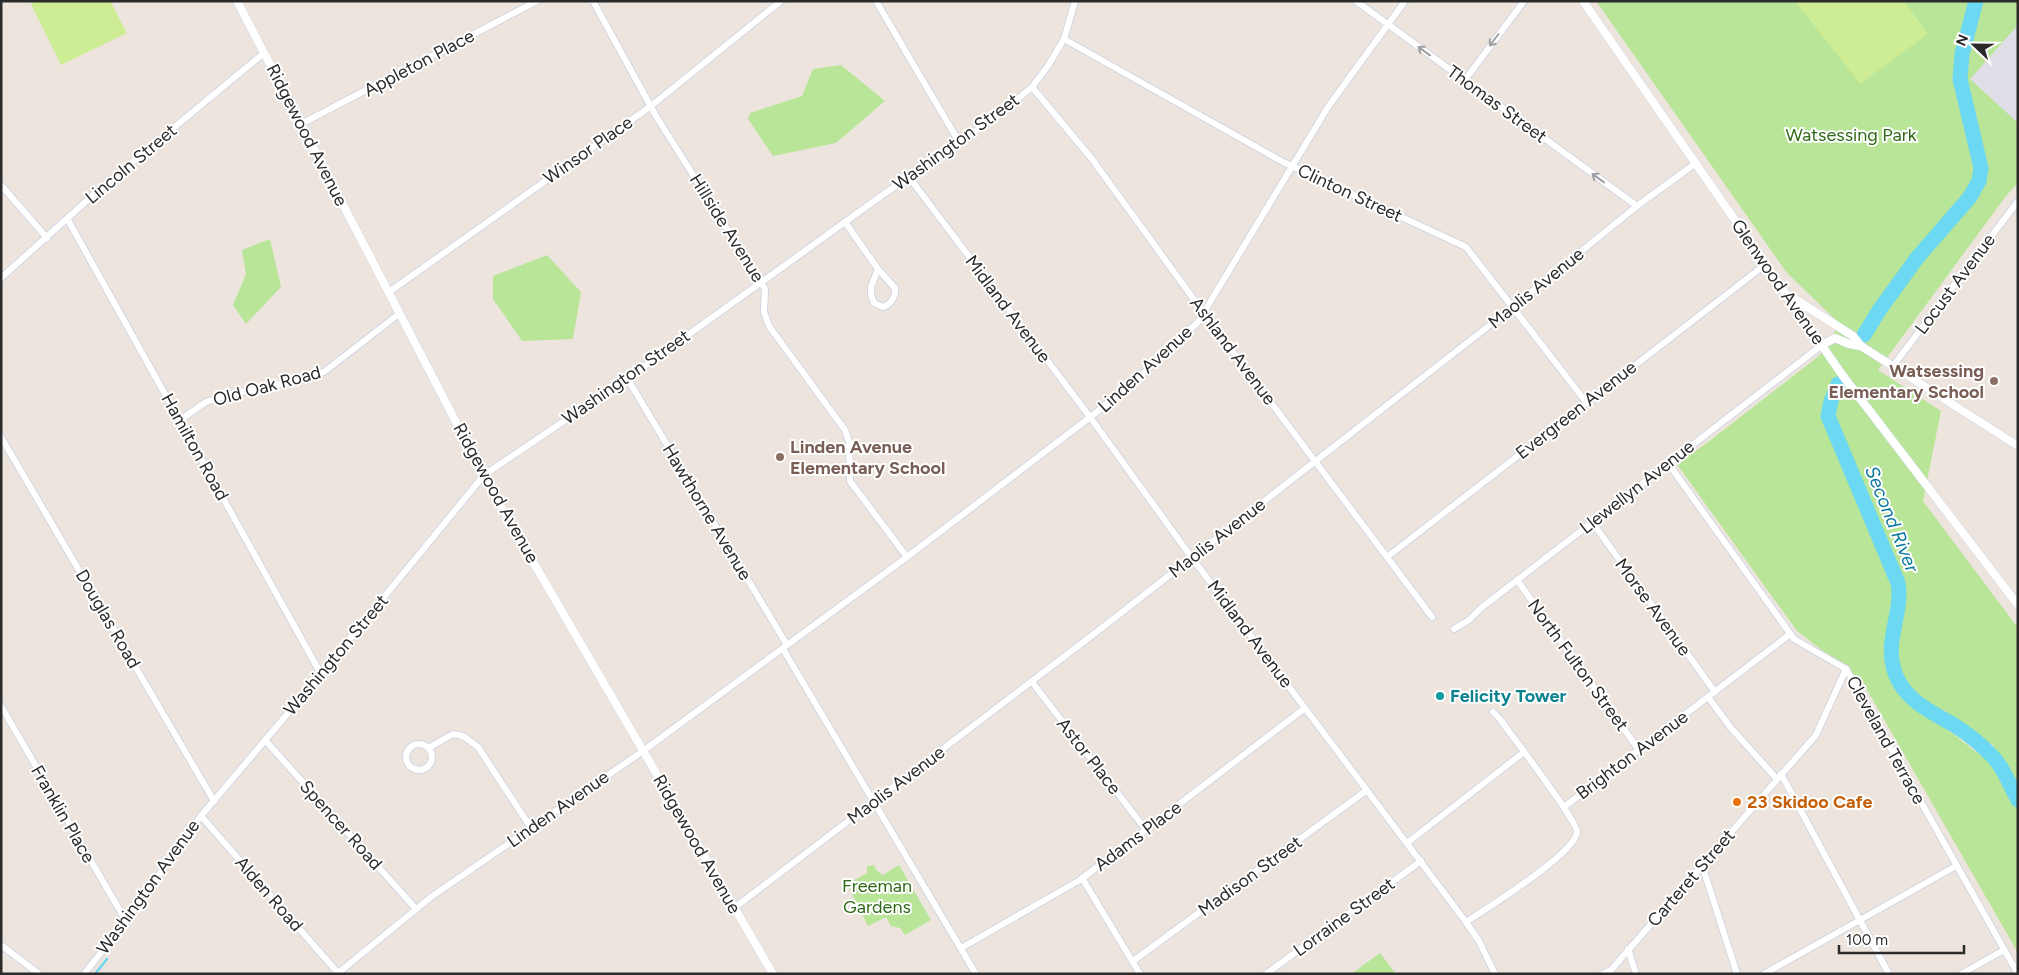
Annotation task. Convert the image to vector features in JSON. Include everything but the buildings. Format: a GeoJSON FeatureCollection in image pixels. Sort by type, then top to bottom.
{"type":"FeatureCollection","features":[{"type":"Feature","properties":{"kind":"street","name":"Ridgewood Avenue"},"geometry":{"type":"LineString","coordinates":[[238,1],[484,475],[773,974]]}},
{"type":"Feature","properties":{"kind":"street","name":"Appleton Place"},"geometry":{"type":"LineString","coordinates":[[301,124],[537,1]]}},
{"type":"Feature","properties":{"kind":"street","name":"Hillside Avenue"},"geometry":{"type":"LineString","coordinates":[[593,1],[651,106],[765,289],[764,312],[770,326],[845,430],[849,442],[850,481],[907,556]]}},
{"type":"Feature","properties":{"kind":"street","name":"Winsor Place"},"geometry":{"type":"LineString","coordinates":[[389,292],[651,106],[781,1]]}},
{"type":"Feature","properties":{"kind":"street"},"geometry":{"type":"LineString","coordinates":[[876,1],[959,142]]}},
{"type":"Feature","properties":{"kind":"street","name":"Washington Street"},"geometry":{"type":"LineString","coordinates":[[214,801],[484,475],[627,378],[844,222],[996,117],[1032,87],[1048,66],[1064,39],[1075,1]]}},
{"type":"Feature","properties":{"kind":"street","name":"Thomas Street"},"geometry":{"type":"LineString","coordinates":[[1356,1],[1637,206]]}},
{"type":"Feature","properties":{"kind":"street","name":"Linden Avenue"},"geometry":{"type":"LineString","coordinates":[[337,973],[416,909],[643,751],[785,647],[1090,417],[1138,378],[1198,322],[1328,107],[1405,1]]}},
{"type":"Feature","properties":{"kind":"street"},"geometry":{"type":"LineString","coordinates":[[1465,80],[1524,1]]}},
{"type":"Feature","properties":{"kind":"street","name":"Glenwood Avenue"},"geometry":{"type":"LineString","coordinates":[[1582,1],[1843,376],[2018,605]]}},
{"type":"Feature","properties":{"kind":"street","name":"Clinton Street"},"geometry":{"type":"LineString","coordinates":[[1064,39],[1292,166],[1466,247],[1586,402]]}},
{"type":"Feature","properties":{"kind":"street","name":"Lincoln Street"},"geometry":{"type":"LineString","coordinates":[[1,278],[68,220],[102,187],[264,52]]}},
{"type":"Feature","properties":{"kind":"street","name":"Ashland Avenue"},"geometry":{"type":"LineString","coordinates":[[1032,87],[1092,159],[1203,312],[1432,617]]}},
{"type":"Feature","properties":{"kind":"street","name":"Maolis Avenue"},"geometry":{"type":"LineString","coordinates":[[734,908],[1032,682],[1315,462],[1637,206],[1696,163]]}},
{"type":"Feature","properties":{"kind":"street","name":"Midland Avenue"},"geometry":{"type":"LineString","coordinates":[[909,177],[1466,922],[1479,941],[1496,974]]}},
{"type":"Feature","properties":{"kind":"street"},"geometry":{"type":"LineString","coordinates":[[1,185],[47,238]]}},
{"type":"Feature","properties":{"kind":"street","name":"Locust Avenue"},"geometry":{"type":"LineString","coordinates":[[1893,366],[2018,201]]}},
{"type":"Feature","properties":{"kind":"street","name":"Hamilton Road"},"geometry":{"type":"LineString","coordinates":[[68,220],[321,674]]}},
{"type":"Feature","properties":{"kind":"street"},"geometry":{"type":"LineString","coordinates":[[844,222],[878,269],[895,288],[893,299],[888,305],[883,307],[874,303],[871,294],[878,269]]}},
{"type":"Feature","properties":{"kind":"street","name":"Evergreen Avenue"},"geometry":{"type":"LineString","coordinates":[[1387,557],[1766,264]]}},
{"type":"Feature","properties":{"kind":"street"},"geometry":{"type":"LineString","coordinates":[[1786,293],[1853,336],[1861,346],[2018,446]]}},
{"type":"Feature","properties":{"kind":"street","name":"Old Oak Road"},"geometry":{"type":"LineString","coordinates":[[180,420],[206,402],[220,397],[305,379],[324,372],[400,313]]}},
{"type":"Feature","properties":{"kind":"street"},"geometry":{"type":"LineString","coordinates":[[1822,344],[1835,338],[1849,344],[1861,346]]}},
{"type":"Feature","properties":{"kind":"street","name":"Llewellyn Avenue"},"geometry":{"type":"LineString","coordinates":[[1454,629],[1822,344]]}},
{"type":"Feature","properties":{"kind":"street","name":"Hawthorne Avenue"},"geometry":{"type":"LineString","coordinates":[[627,378],[976,974]]}},
{"type":"Feature","properties":{"kind":"street","name":"Douglas Road"},"geometry":{"type":"LineString","coordinates":[[1,437],[214,801]]}},
{"type":"Feature","properties":{"kind":"street","name":"Cleveland Terrace"},"geometry":{"type":"LineString","coordinates":[[1668,464],[1790,634],[1801,644],[1846,669],[2018,974]]}},
{"type":"Feature","properties":{"kind":"street","name":"Morse Avenue"},"geometry":{"type":"LineString","coordinates":[[1592,522],[1715,692]]}},
{"type":"Feature","properties":{"kind":"street","name":"North Fulton Street"},"geometry":{"type":"LineString","coordinates":[[1517,580],[1639,750]]}},
{"type":"Feature","properties":{"kind":"street","name":"Brighton Avenue"},"geometry":{"type":"LineString","coordinates":[[1466,922],[1530,879],[1573,842],[1577,830],[1564,807],[1790,634]]}},
{"type":"Feature","properties":{"kind":"street","name":"Carteret Street"},"geometry":{"type":"LineString","coordinates":[[1603,974],[1611,970],[1816,735],[1846,669]]}},
{"type":"Feature","properties":{"kind":"street","name":"Astor Place"},"geometry":{"type":"LineString","coordinates":[[1032,682],[1146,830]]}},
{"type":"Feature","properties":{"kind":"street"},"geometry":{"type":"LineString","coordinates":[[1708,697],[1731,728],[1779,777],[1889,974]]}},
{"type":"Feature","properties":{"kind":"street","name":"Franklin Place"},"geometry":{"type":"LineString","coordinates":[[1,706],[126,921]]}},
{"type":"Feature","properties":{"kind":"street","name":"Adams Place"},"geometry":{"type":"LineString","coordinates":[[961,948],[1082,878],[1306,708]]}},
{"type":"Feature","properties":{"kind":"street"},"geometry":{"type":"LineString","coordinates":[[1493,712],[1564,807]]}},
{"type":"Feature","properties":{"kind":"street"},"geometry":{"type":"LineString","coordinates":[[430,747],[433,755],[432,763],[428,768],[422,770],[415,769],[408,765],[405,758],[406,750],[410,747],[421,744],[430,747],[453,734],[463,736],[478,747],[531,828]]}},
{"type":"Feature","properties":{"kind":"street","name":"Spencer Road"},"geometry":{"type":"LineString","coordinates":[[265,740],[416,909]]}},
{"type":"Feature","properties":{"kind":"street"},"geometry":{"type":"LineString","coordinates":[[1407,843],[1524,752]]}},
{"type":"Feature","properties":{"kind":"street","name":"Madison Street"},"geometry":{"type":"LineString","coordinates":[[1132,961],[1367,790]]}},
{"type":"Feature","properties":{"kind":"street","name":"Washington Avenue"},"geometry":{"type":"LineString","coordinates":[[84,974],[126,921],[201,816],[214,801]]}},
{"type":"Feature","properties":{"kind":"street","name":"Alden Road"},"geometry":{"type":"LineString","coordinates":[[201,816],[337,973]]}},
{"type":"Feature","properties":{"kind":"street","name":"Lorraine Street"},"geometry":{"type":"LineString","coordinates":[[1266,974],[1420,861]]}},
{"type":"Feature","properties":{"kind":"street"},"geometry":{"type":"LineString","coordinates":[[1702,865],[1737,974]]}},
{"type":"Feature","properties":{"kind":"street"},"geometry":{"type":"LineString","coordinates":[[1764,974],[1956,866]]}},
{"type":"Feature","properties":{"kind":"street"},"geometry":{"type":"LineString","coordinates":[[1082,878],[1140,974]]}},
{"type":"Feature","properties":{"kind":"street"},"geometry":{"type":"LineString","coordinates":[[1,945],[39,974]]}},
{"type":"Feature","properties":{"kind":"street"},"geometry":{"type":"LineString","coordinates":[[1628,949],[1636,974]]}},
{"type":"Feature","properties":{"kind":"street"},"geometry":{"type":"LineString","coordinates":[[1961,974],[2004,950]]}},
{"type":"Feature","properties":{"kind":"shaded area"},"geometry":{"type":"Polygon","coordinates":[[[2018,25],[2018,123],[1970,79],[2018,25]]]}},
{"type":"Feature","properties":{"kind":"green space"},"geometry":{"type":"Polygon","coordinates":[[[36,1],[110,1],[127,33],[61,65],[31,4],[36,1]]]}},
{"type":"Feature","properties":{"kind":"green space","name":"Watsessing Park"},"geometry":{"type":"Polygon","coordinates":[[[1596,1],[2018,1],[2018,25],[1970,79],[2018,123],[2018,183],[2006,196],[1878,370],[1941,411],[1923,501],[2018,628],[2018,792],[1993,745],[1911,701],[1993,765],[2018,809],[2018,953],[1862,681],[1797,631],[1676,463],[1703,446],[1819,356],[1840,324],[1787,273],[1596,1]]]}},
{"type":"Feature","properties":{"kind":"green space"},"geometry":{"type":"Polygon","coordinates":[[[1904,1],[1928,34],[1860,84],[1796,2],[1904,1]]]}},
{"type":"Feature","properties":{"kind":"green space"},"geometry":{"type":"Polygon","coordinates":[[[841,65],[885,101],[836,143],[773,156],[748,119],[750,113],[802,96],[813,69],[841,65]]]}},
{"type":"Feature","properties":{"kind":"green space"},"geometry":{"type":"Polygon","coordinates":[[[270,239],[281,287],[246,324],[233,305],[246,274],[242,250],[270,239]]]}},
{"type":"Feature","properties":{"kind":"green space"},"geometry":{"type":"Polygon","coordinates":[[[547,255],[581,292],[573,339],[522,341],[493,299],[493,276],[547,255]]]}},
{"type":"Feature","properties":{"kind":"green space","name":"Freeman Gardens"},"geometry":{"type":"Polygon","coordinates":[[[874,865],[877,871],[883,875],[899,865],[931,920],[905,935],[900,928],[891,926],[886,917],[868,926],[847,884],[867,873],[867,866],[874,865]]]}},
{"type":"Feature","properties":{"kind":"green space"},"geometry":{"type":"Polygon","coordinates":[[[1380,953],[1396,974],[1351,974],[1380,953]]]}},
{"type":"Feature","properties":{"kind":"waterway","name":"Second River"},"geometry":{"type":"LineString","coordinates":[[1864,335],[1880,309],[1917,258],[1970,197],[1979,181],[1981,168],[1960,79],[1962,54],[1976,1]]}},
{"type":"Feature","properties":{"kind":"waterway","name":"Second River"},"geometry":{"type":"LineString","coordinates":[[1838,384],[1831,401],[1828,416],[1898,583],[1898,604],[1891,656],[1897,677],[1902,687],[1917,702],[1959,728],[1997,761],[2018,800]]}},
{"type":"Feature","properties":{"kind":"waterway"},"geometry":{"type":"LineString","coordinates":[[95,974],[107,959]]}},
{"type":"Feature","properties":{"kind":"place","name":"Watsessing Elementary School"},"geometry":{"type":"Point","coordinates":[1994,381]}},
{"type":"Feature","properties":{"kind":"place","name":"Linden Avenue Elementary School"},"geometry":{"type":"Point","coordinates":[780,457]}},
{"type":"Feature","properties":{"kind":"place","name":"Felicity Tower"},"geometry":{"type":"Point","coordinates":[1440,696]}},
{"type":"Feature","properties":{"kind":"place","name":"23 Skidoo Cafe"},"geometry":{"type":"Point","coordinates":[1737,802]}}]}
